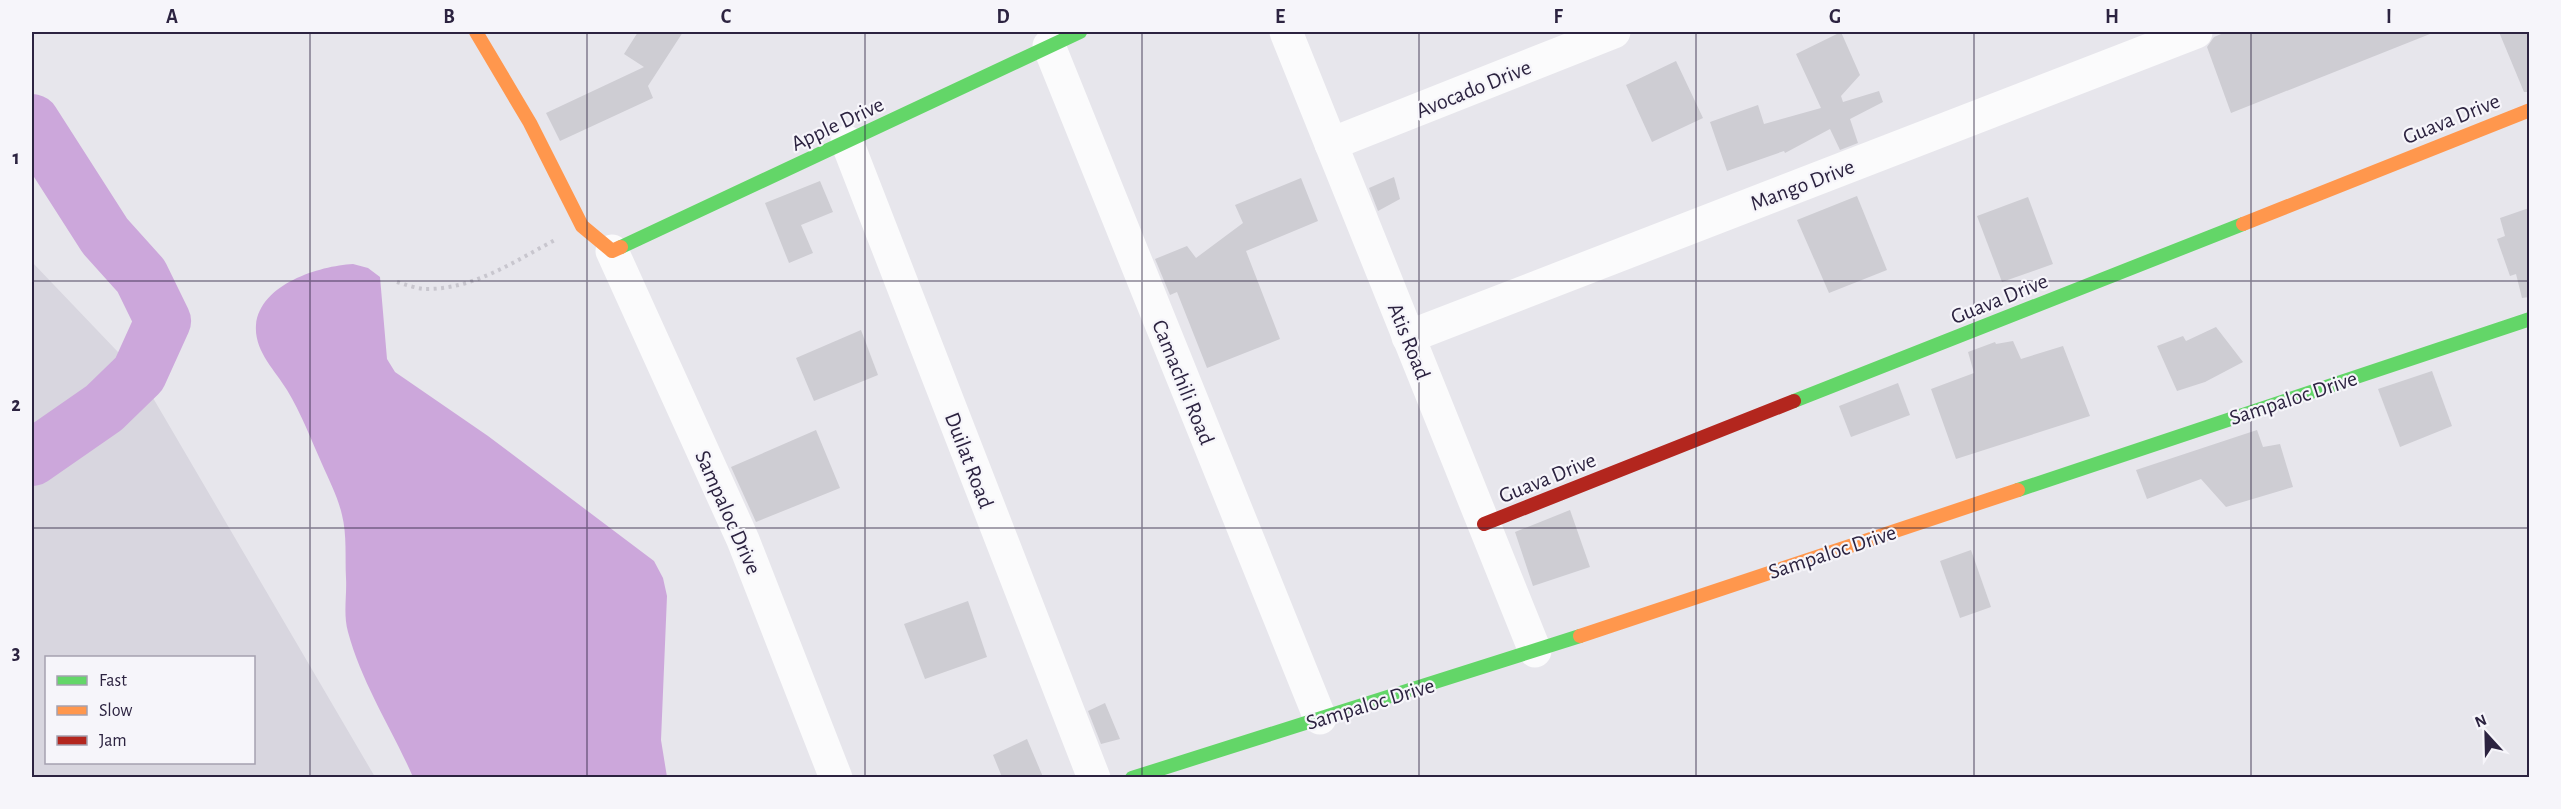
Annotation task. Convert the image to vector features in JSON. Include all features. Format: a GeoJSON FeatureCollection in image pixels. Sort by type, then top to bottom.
{"type":"FeatureCollection","features":[{"type":"Feature","properties":{"kind":"street"},"geometry":{"type":"LineString","coordinates":[[476,32],[530,123],[582,226],[612,251]]}},
{"type":"Feature","properties":{"kind":"street","name":"Apple Drive"},"geometry":{"type":"LineString","coordinates":[[612,251],[1080,32]]}},
{"type":"Feature","properties":{"kind":"street","name":"Atis Road"},"geometry":{"type":"LineString","coordinates":[[1286,32],[1535,651]]}},
{"type":"Feature","properties":{"kind":"street","name":"Avocado Drive"},"geometry":{"type":"LineString","coordinates":[[1331,144],[1614,32]]}},
{"type":"Feature","properties":{"kind":"street","name":"Mango Drive"},"geometry":{"type":"LineString","coordinates":[[1408,337],[2196,32]]}},
{"type":"Feature","properties":{"kind":"street","name":"Camachili Road"},"geometry":{"type":"LineString","coordinates":[[1049,46],[1320,718]]}},
{"type":"Feature","properties":{"kind":"street","name":"Guava Drive"},"geometry":{"type":"LineString","coordinates":[[1484,524],[2529,110]]}},
{"type":"Feature","properties":{"kind":"street","name":"Duilat Road"},"geometry":{"type":"LineString","coordinates":[[847,142],[1094,777]]}},
{"type":"Feature","properties":{"kind":"street","name":"Sampaloc Drive"},"geometry":{"type":"LineString","coordinates":[[612,251],[743,540],[836,777]]}},
{"type":"Feature","properties":{"kind":"street","name":"Sampaloc Drive"},"geometry":{"type":"LineString","coordinates":[[1132,777],[1535,651],[2529,318]]}},
{"type":"Feature","properties":{"kind":"path"},"geometry":{"type":"LineString","coordinates":[[397,282],[423,289],[461,285],[495,273],[582,226]]}},
{"type":"Feature","properties":{"kind":"shaded area"},"geometry":{"type":"Polygon","coordinates":[[[32,262],[139,374],[375,777],[32,777],[32,262]]]}},
{"type":"Feature","properties":{"kind":"shaded area"},"geometry":{"type":"Polygon","coordinates":[[[353,264],[368,268],[380,277],[387,359],[395,372],[488,436],[654,561],[663,578],[667,596],[661,740],[667,777],[413,777],[369,688],[348,632],[345,612],[344,523],[338,502],[301,417],[287,390],[266,360],[256,334],[260,311],[268,298],[279,288],[308,273],[353,264]]]}},
{"type":"Feature","properties":{"kind":"building"},"geometry":{"type":"Polygon","coordinates":[[[638,32],[683,32],[648,86],[653,98],[560,141],[546,113],[644,67],[624,54],[638,32]]]}},
{"type":"Feature","properties":{"kind":"building"},"geometry":{"type":"Polygon","coordinates":[[[1841,32],[1860,75],[1841,96],[1843,102],[1879,91],[1883,102],[1850,119],[1858,143],[1840,150],[1830,129],[1785,153],[1784,151],[1727,171],[1710,122],[1758,105],[1764,124],[1821,108],[1796,54],[1841,32]]]}},
{"type":"Feature","properties":{"kind":"building"},"geometry":{"type":"Polygon","coordinates":[[[2226,32],[2430,32],[2430,34],[2231,113],[2207,47],[2214,37],[2226,32]]]}},
{"type":"Feature","properties":{"kind":"building"},"geometry":{"type":"Polygon","coordinates":[[[2499,32],[2529,32],[2529,92],[2524,92],[2499,32]]]}},
{"type":"Feature","properties":{"kind":"building"},"geometry":{"type":"Polygon","coordinates":[[[1676,61],[1703,118],[1652,142],[1626,85],[1676,61]]]}},
{"type":"Feature","properties":{"kind":"building"},"geometry":{"type":"Polygon","coordinates":[[[1394,177],[1400,199],[1378,211],[1369,188],[1394,177]]]}},
{"type":"Feature","properties":{"kind":"building"},"geometry":{"type":"Polygon","coordinates":[[[1301,178],[1318,221],[1246,251],[1280,339],[1207,368],[1177,292],[1170,295],[1155,259],[1187,246],[1196,258],[1243,223],[1235,205],[1301,178]]]}},
{"type":"Feature","properties":{"kind":"building"},"geometry":{"type":"Polygon","coordinates":[[[820,181],[833,212],[801,225],[813,253],[789,263],[765,203],[820,181]]]}},
{"type":"Feature","properties":{"kind":"building"},"geometry":{"type":"Polygon","coordinates":[[[1857,196],[1887,270],[1829,293],[1797,220],[1857,196]]]}},
{"type":"Feature","properties":{"kind":"building"},"geometry":{"type":"Polygon","coordinates":[[[2028,197],[2053,264],[2002,282],[1977,216],[2028,197]]]}},
{"type":"Feature","properties":{"kind":"building"},"geometry":{"type":"Polygon","coordinates":[[[2529,208],[2529,297],[2522,298],[2516,274],[2510,276],[2497,239],[2505,236],[2500,218],[2529,208]]]}},
{"type":"Feature","properties":{"kind":"building"},"geometry":{"type":"Polygon","coordinates":[[[2216,327],[2243,362],[2205,382],[2177,391],[2157,346],[2183,336],[2186,341],[2216,327]]]}},
{"type":"Feature","properties":{"kind":"building"},"geometry":{"type":"Polygon","coordinates":[[[861,330],[878,375],[814,401],[796,358],[861,330]]]}},
{"type":"Feature","properties":{"kind":"building"},"geometry":{"type":"Polygon","coordinates":[[[2013,341],[2021,359],[2063,346],[2090,416],[1956,459],[1931,389],[1974,373],[1968,352],[1995,342],[1996,344],[2013,341]]]}},
{"type":"Feature","properties":{"kind":"building"},"geometry":{"type":"Polygon","coordinates":[[[2432,371],[2452,426],[2400,447],[2378,389],[2432,371]]]}},
{"type":"Feature","properties":{"kind":"building"},"geometry":{"type":"Polygon","coordinates":[[[1898,383],[1910,415],[1851,437],[1839,406],[1898,383]]]}},
{"type":"Feature","properties":{"kind":"building"},"geometry":{"type":"Polygon","coordinates":[[[816,430],[840,488],[756,522],[731,467],[816,430]]]}},
{"type":"Feature","properties":{"kind":"building"},"geometry":{"type":"Polygon","coordinates":[[[2257,430],[2263,447],[2280,444],[2293,487],[2226,507],[2201,479],[2147,499],[2136,470],[2257,430]]]}},
{"type":"Feature","properties":{"kind":"building"},"geometry":{"type":"Polygon","coordinates":[[[1570,510],[1590,567],[1533,586],[1515,532],[1570,510]]]}},
{"type":"Feature","properties":{"kind":"building"},"geometry":{"type":"Polygon","coordinates":[[[1971,550],[1991,607],[1960,618],[1940,561],[1971,550]]]}},
{"type":"Feature","properties":{"kind":"building"},"geometry":{"type":"Polygon","coordinates":[[[968,601],[987,657],[925,679],[904,624],[968,601]]]}},
{"type":"Feature","properties":{"kind":"building"},"geometry":{"type":"Polygon","coordinates":[[[1105,703],[1120,739],[1101,744],[1088,711],[1105,703]]]}},
{"type":"Feature","properties":{"kind":"building"},"geometry":{"type":"Polygon","coordinates":[[[1027,739],[1043,777],[1002,777],[993,755],[1027,739]]]}},
{"type":"Feature","properties":{"kind":"waterway"},"geometry":{"type":"LineString","coordinates":[[32,122],[105,236],[141,276],[163,321],[139,374],[104,408],[32,458]]}},
{"type":"Feature","properties":{"kind":"traffic: fast"},"geometry":{"type":"LineString","coordinates":[[621,247],[1080,32]]}},
{"type":"Feature","properties":{"kind":"traffic: fast"},"geometry":{"type":"LineString","coordinates":[[1794,401],[2243,224]]}},
{"type":"Feature","properties":{"kind":"traffic: fast"},"geometry":{"type":"LineString","coordinates":[[2018,490],[2530,319]]}},
{"type":"Feature","properties":{"kind":"traffic: fast"},"geometry":{"type":"LineString","coordinates":[[1132,778],[1580,636]]}},
{"type":"Feature","properties":{"kind":"traffic: slow"},"geometry":{"type":"LineString","coordinates":[[476,32],[530,123],[582,226],[612,251],[621,247]]}},
{"type":"Feature","properties":{"kind":"traffic: slow"},"geometry":{"type":"LineString","coordinates":[[2243,224],[2530,110]]}},
{"type":"Feature","properties":{"kind":"traffic: slow"},"geometry":{"type":"LineString","coordinates":[[1580,636],[2018,490]]}},
{"type":"Feature","properties":{"kind":"traffic: jam"},"geometry":{"type":"LineString","coordinates":[[1484,524],[1794,401]]}}]}
